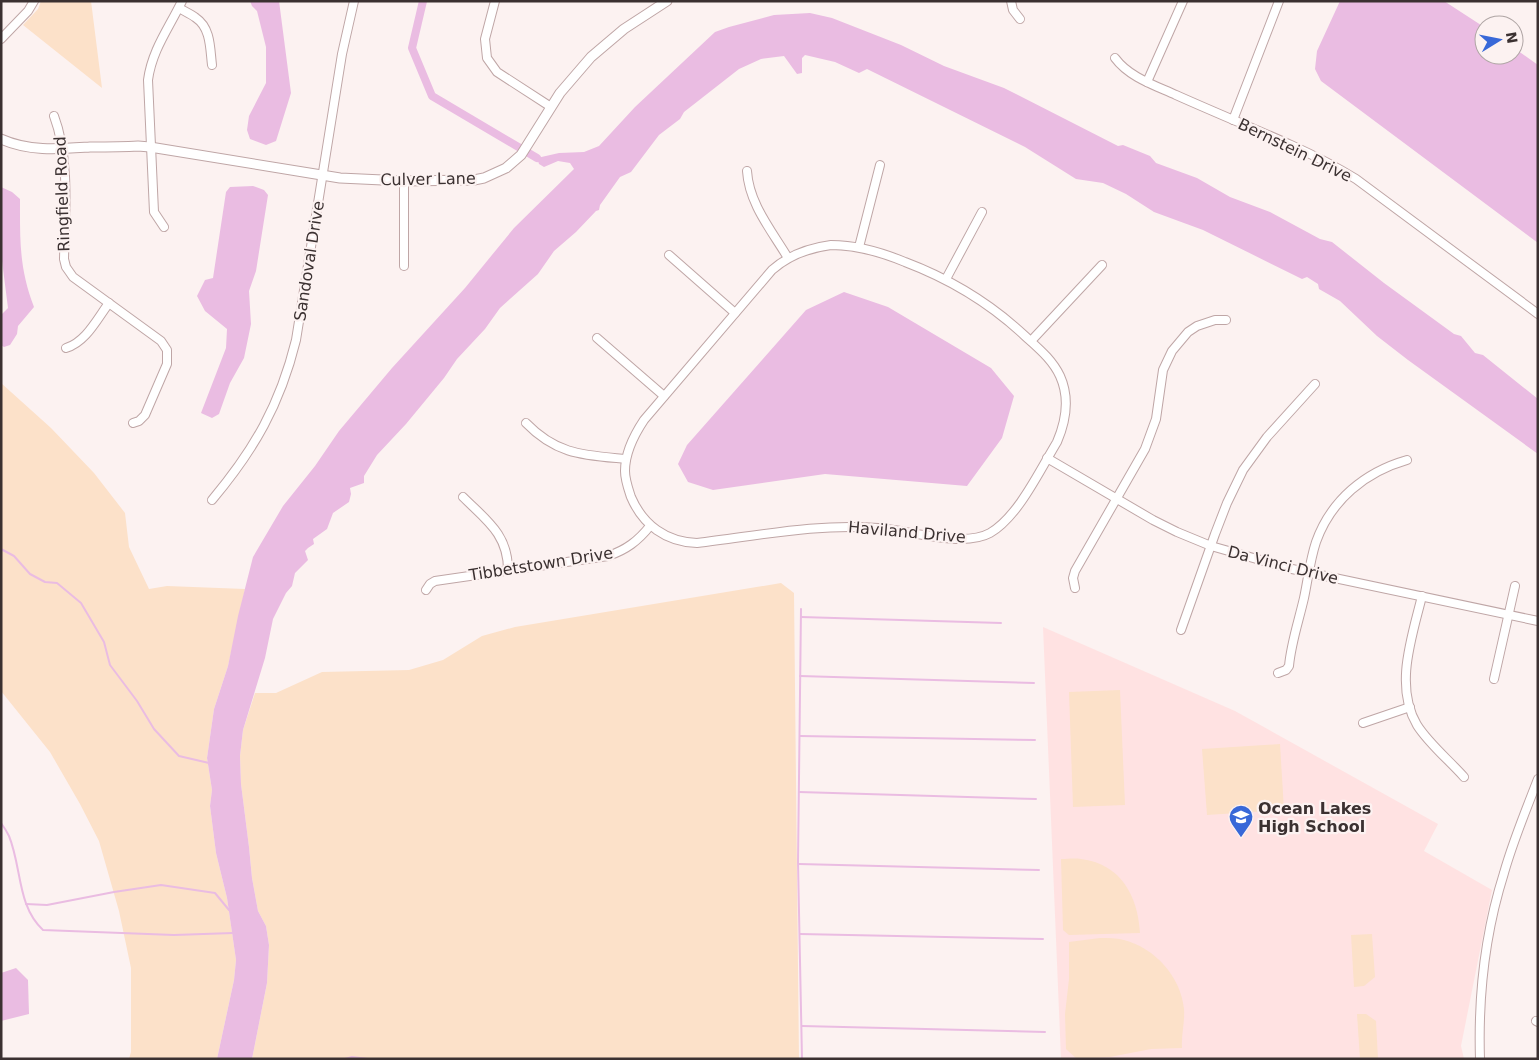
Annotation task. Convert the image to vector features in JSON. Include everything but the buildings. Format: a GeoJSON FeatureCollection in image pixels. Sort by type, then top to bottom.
{"type":"FeatureCollection","features":[{"type":"Feature","properties":{"kind":"street"},"geometry":{"type":"LineString","coordinates":[[1,39],[28,12],[34,1]]}},
{"type":"Feature","properties":{"kind":"street","name":"Sandoval Drive"},"geometry":{"type":"LineString","coordinates":[[212,500],[231,478],[253,447],[284,384],[296,340],[342,54],[354,1]]}},
{"type":"Feature","properties":{"kind":"street"},"geometry":{"type":"LineString","coordinates":[[495,1],[484,39],[487,58],[498,72],[551,107]]}},
{"type":"Feature","properties":{"kind":"street"},"geometry":{"type":"LineString","coordinates":[[1011,1],[1013,10],[1020,19]]}},
{"type":"Feature","properties":{"kind":"street"},"geometry":{"type":"LineString","coordinates":[[1147,82],[1183,1]]}},
{"type":"Feature","properties":{"kind":"street"},"geometry":{"type":"LineString","coordinates":[[1233,120],[1279,1]]}},
{"type":"Feature","properties":{"kind":"street","name":"Culver Lane"},"geometry":{"type":"LineString","coordinates":[[1,139],[22,147],[40,149],[150,147],[340,178],[404,181],[474,180],[495,173],[521,155],[551,107],[575,74],[605,44],[624,29],[666,2]]}},
{"type":"Feature","properties":{"kind":"street"},"geometry":{"type":"LineString","coordinates":[[164,227],[154,212],[147,88],[152,59],[181,5],[204,26],[209,37],[212,65]]}},
{"type":"Feature","properties":{"kind":"street","name":"Bernstein Drive"},"geometry":{"type":"LineString","coordinates":[[1115,58],[1126,70],[1147,82],[1292,145],[1356,178],[1538,314]]}},
{"type":"Feature","properties":{"kind":"street","name":"Ringfield Road"},"geometry":{"type":"LineString","coordinates":[[54,116],[60,130],[63,149],[64,259],[66,267],[73,277],[161,341],[167,350],[167,364],[145,415],[139,421],[133,423]]}},
{"type":"Feature","properties":{"kind":"street"},"geometry":{"type":"LineString","coordinates":[[859,247],[880,165]]}},
{"type":"Feature","properties":{"kind":"street"},"geometry":{"type":"LineString","coordinates":[[747,171],[754,202],[788,258]]}},
{"type":"Feature","properties":{"kind":"street"},"geometry":{"type":"LineString","coordinates":[[404,181],[404,266]]}},
{"type":"Feature","properties":{"kind":"street"},"geometry":{"type":"LineString","coordinates":[[946,279],[982,212]]}},
{"type":"Feature","properties":{"kind":"street","name":"Haviland Drive"},"geometry":{"type":"LineString","coordinates":[[845,245],[859,247],[892,257],[946,279],[972,295],[1004,317],[1046,354],[1061,377],[1066,397],[1062,432],[1009,519],[989,534],[962,539],[880,528],[842,526],[688,542],[668,537],[650,526],[640,514],[628,488],[625,470],[626,459],[636,431],[772,270],[788,258],[818,247],[845,245]]}},
{"type":"Feature","properties":{"kind":"street"},"geometry":{"type":"LineString","coordinates":[[669,255],[735,313]]}},
{"type":"Feature","properties":{"kind":"street"},"geometry":{"type":"LineString","coordinates":[[1031,341],[1102,265]]}},
{"type":"Feature","properties":{"kind":"street"},"geometry":{"type":"LineString","coordinates":[[66,348],[82,340],[109,303]]}},
{"type":"Feature","properties":{"kind":"street"},"geometry":{"type":"LineString","coordinates":[[1075,588],[1073,578],[1075,570],[1145,449],[1156,419],[1163,370],[1172,351],[1188,332],[1197,326],[1215,320],[1226,320]]}},
{"type":"Feature","properties":{"kind":"street"},"geometry":{"type":"LineString","coordinates":[[597,338],[664,396]]}},
{"type":"Feature","properties":{"kind":"street"},"geometry":{"type":"LineString","coordinates":[[1181,630],[1227,503],[1243,470],[1267,437],[1315,384]]}},
{"type":"Feature","properties":{"kind":"street"},"geometry":{"type":"LineString","coordinates":[[526,423],[545,440],[564,450],[586,455],[626,459]]}},
{"type":"Feature","properties":{"kind":"street","name":"Da Vinci Drive"},"geometry":{"type":"LineString","coordinates":[[1047,458],[1117,500],[1177,532],[1211,546],[1309,573],[1538,621]]}},
{"type":"Feature","properties":{"kind":"street"},"geometry":{"type":"LineString","coordinates":[[1278,673],[1286,670],[1289,666],[1312,558],[1320,532],[1328,516],[1353,488],[1368,477],[1391,464],[1407,460]]}},
{"type":"Feature","properties":{"kind":"street"},"geometry":{"type":"LineString","coordinates":[[463,498],[499,534],[507,552],[508,570]]}},
{"type":"Feature","properties":{"kind":"street","name":"Tibbetstown Drive"},"geometry":{"type":"LineString","coordinates":[[426,590],[435,581],[614,554],[626,549],[635,542],[650,526]]}},
{"type":"Feature","properties":{"kind":"street"},"geometry":{"type":"LineString","coordinates":[[1494,679],[1515,586]]}},
{"type":"Feature","properties":{"kind":"street"},"geometry":{"type":"LineString","coordinates":[[1422,596],[1406,670],[1410,707],[1422,732],[1464,777]]}},
{"type":"Feature","properties":{"kind":"street"},"geometry":{"type":"LineString","coordinates":[[1363,723],[1410,707]]}},
{"type":"Feature","properties":{"kind":"street"},"geometry":{"type":"LineString","coordinates":[[1480,1059],[1481,993],[1484,960],[1491,922],[1503,873],[1538,779]]}},
{"type":"Feature","properties":{"kind":"shaded area"},"geometry":{"type":"Polygon","coordinates":[[[41,1],[91,1],[102,88],[23,25],[38,9],[41,1]]]}},
{"type":"Feature","properties":{"kind":"shaded area"},"geometry":{"type":"Polygon","coordinates":[[[250,1],[279,1],[291,93],[276,141],[266,145],[250,139],[247,130],[249,116],[266,83],[266,47],[257,11],[250,1]]]}},
{"type":"Feature","properties":{"kind":"shaded area"},"geometry":{"type":"Polygon","coordinates":[[[1340,1],[1444,1],[1474,20],[1474,65],[1524,65],[1524,55],[1538,65],[1538,243],[1321,81],[1315,69],[1317,51],[1340,1]]]}},
{"type":"Feature","properties":{"kind":"shaded area"},"geometry":{"type":"Polygon","coordinates":[[[810,13],[832,18],[901,45],[944,66],[1004,88],[1118,146],[1123,145],[1150,156],[1156,163],[1197,178],[1230,197],[1270,212],[1320,239],[1332,242],[1384,283],[1454,334],[1461,336],[1475,353],[1483,355],[1538,399],[1538,454],[1408,360],[1377,336],[1340,301],[1319,289],[1318,284],[1307,277],[1302,279],[1203,230],[1154,212],[1126,194],[1103,183],[1076,179],[1025,147],[867,69],[859,73],[835,62],[805,55],[802,58],[802,73],[797,74],[784,56],[761,59],[739,69],[684,112],[680,119],[659,135],[631,172],[620,177],[600,205],[599,210],[554,251],[538,274],[500,308],[485,329],[457,359],[444,378],[406,424],[377,455],[364,476],[364,483],[350,488],[349,502],[333,513],[327,529],[313,539],[314,544],[305,551],[308,560],[295,573],[292,586],[286,593],[273,619],[265,658],[243,730],[240,756],[241,784],[252,878],[258,911],[266,926],[269,945],[267,983],[252,1059],[217,1059],[234,980],[236,960],[227,898],[216,853],[210,806],[212,790],[207,758],[214,709],[228,666],[253,557],[283,506],[315,466],[339,431],[392,368],[465,288],[514,228],[574,169],[570,163],[558,161],[544,167],[539,164],[537,158],[559,153],[584,152],[599,146],[635,107],[715,32],[774,15],[810,13]]]}},
{"type":"Feature","properties":{"kind":"shaded area"},"geometry":{"type":"Polygon","coordinates":[[[253,186],[264,190],[268,195],[256,271],[249,291],[251,324],[244,358],[230,383],[219,414],[212,418],[201,413],[226,348],[227,329],[205,311],[197,296],[205,280],[213,278],[226,192],[230,187],[253,186]]]}},
{"type":"Feature","properties":{"kind":"shaded area"},"geometry":{"type":"Polygon","coordinates":[[[1,187],[12,192],[20,199],[20,241],[23,266],[34,307],[18,326],[17,334],[10,345],[4,347],[1,345],[1,315],[8,308],[1,253],[1,187]]]}},
{"type":"Feature","properties":{"kind":"shaded area"},"geometry":{"type":"Polygon","coordinates":[[[844,292],[888,307],[991,368],[1014,396],[1002,438],[967,486],[825,474],[713,490],[688,482],[678,464],[687,445],[806,310],[844,292]]]}},
{"type":"Feature","properties":{"kind":"shaded area"},"geometry":{"type":"Polygon","coordinates":[[[1,383],[51,428],[94,473],[125,513],[129,547],[149,589],[167,586],[245,589],[228,666],[214,709],[207,758],[212,790],[210,806],[216,853],[227,898],[236,960],[234,980],[217,1059],[129,1059],[131,1052],[131,968],[119,911],[99,841],[50,752],[1,691],[1,383]]]}},
{"type":"Feature","properties":{"kind":"shaded area"},"geometry":{"type":"Polygon","coordinates":[[[781,583],[794,593],[799,1059],[252,1059],[267,983],[269,945],[266,926],[258,911],[252,878],[241,784],[240,756],[243,730],[255,693],[276,693],[322,672],[409,670],[443,660],[482,636],[515,627],[781,583]]]}},
{"type":"Feature","properties":{"kind":"shaded area","name":"Ocean Lakes High School"},"geometry":{"type":"Polygon","coordinates":[[[1043,627],[1235,711],[1438,824],[1424,851],[1492,890],[1461,1046],[1464,1059],[1061,1059],[1043,627]]]}},
{"type":"Feature","properties":{"kind":"shaded area"},"geometry":{"type":"Polygon","coordinates":[[[1120,690],[1125,805],[1073,807],[1069,692],[1120,690]]]}},
{"type":"Feature","properties":{"kind":"shaded area"},"geometry":{"type":"Polygon","coordinates":[[[1280,744],[1284,810],[1207,815],[1202,749],[1280,744]]]}},
{"type":"Feature","properties":{"kind":"shaded area"},"geometry":{"type":"Polygon","coordinates":[[[1061,859],[1095,862],[1107,867],[1117,875],[1125,884],[1136,907],[1140,933],[1069,935],[1063,930],[1061,859]]]}},
{"type":"Feature","properties":{"kind":"shaded area"},"geometry":{"type":"Polygon","coordinates":[[[1372,934],[1375,977],[1364,986],[1354,987],[1351,935],[1372,934]]]}},
{"type":"Feature","properties":{"kind":"shaded area"},"geometry":{"type":"Polygon","coordinates":[[[1100,938],[1121,939],[1135,944],[1156,957],[1172,975],[1182,997],[1184,1009],[1182,1048],[1151,1049],[1110,1057],[1077,1059],[1066,1049],[1065,1014],[1069,979],[1069,942],[1100,938]]]}},
{"type":"Feature","properties":{"kind":"shaded area"},"geometry":{"type":"Polygon","coordinates":[[[16,968],[28,980],[29,1014],[1,1021],[1,973],[16,968]]]}},
{"type":"Feature","properties":{"kind":"shaded area"},"geometry":{"type":"Polygon","coordinates":[[[1357,1014],[1366,1014],[1376,1021],[1378,1059],[1360,1059],[1357,1014]]]}},
{"type":"Feature","properties":{"kind":"waterway"},"geometry":{"type":"LineString","coordinates":[[423,1],[412,48],[432,96],[537,158]]}},
{"type":"Feature","properties":{"kind":"waterway"},"geometry":{"type":"LineString","coordinates":[[1,549],[14,556],[30,574],[45,582],[57,583],[81,603],[104,642],[110,665],[137,701],[154,729],[179,756],[209,763]]}},
{"type":"Feature","properties":{"kind":"waterway"},"geometry":{"type":"LineString","coordinates":[[801,609],[798,862],[802,1059]]}},
{"type":"Feature","properties":{"kind":"waterway"},"geometry":{"type":"LineString","coordinates":[[801,617],[1001,623]]}},
{"type":"Feature","properties":{"kind":"waterway"},"geometry":{"type":"LineString","coordinates":[[800,676],[1034,683]]}},
{"type":"Feature","properties":{"kind":"waterway"},"geometry":{"type":"LineString","coordinates":[[800,736],[1035,740]]}},
{"type":"Feature","properties":{"kind":"waterway"},"geometry":{"type":"LineString","coordinates":[[799,792],[1036,799]]}},
{"type":"Feature","properties":{"kind":"waterway"},"geometry":{"type":"LineString","coordinates":[[1,823],[9,836],[13,848],[24,898],[29,910],[43,930],[174,935],[233,933]]}},
{"type":"Feature","properties":{"kind":"waterway"},"geometry":{"type":"LineString","coordinates":[[799,864],[1039,870]]}},
{"type":"Feature","properties":{"kind":"waterway"},"geometry":{"type":"LineString","coordinates":[[26,904],[47,905],[161,885],[215,893],[229,910]]}},
{"type":"Feature","properties":{"kind":"waterway"},"geometry":{"type":"LineString","coordinates":[[800,934],[1043,939]]}},
{"type":"Feature","properties":{"kind":"waterway"},"geometry":{"type":"LineString","coordinates":[[802,1026],[1045,1032]]}},
{"type":"Feature","properties":{"kind":"waterway"},"geometry":{"type":"LineString","coordinates":[[345,1059],[352,1057],[368,1059]]}},
{"type":"Feature","properties":{"kind":"place","name":"Ocean Lakes High School"},"geometry":{"type":"Point","coordinates":[1241,838]}}]}
